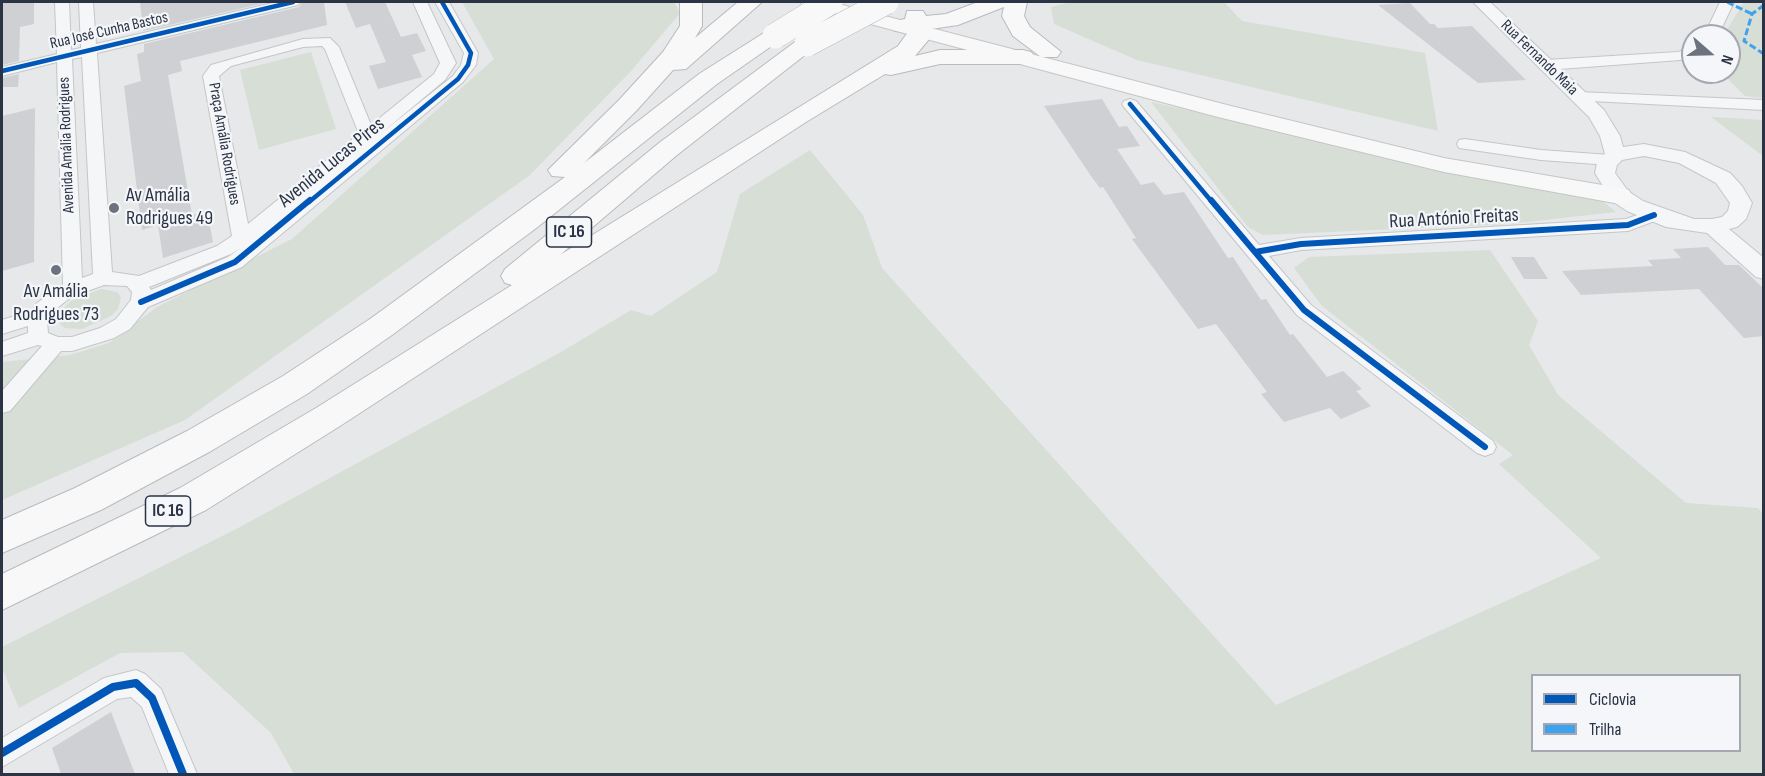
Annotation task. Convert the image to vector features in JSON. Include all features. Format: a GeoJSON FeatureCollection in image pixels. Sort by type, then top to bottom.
{"type":"FeatureCollection","features":[{"type":"Feature","properties":{"kind":"highway"},"geometry":{"type":"LineString","coordinates":[[628,105],[685,38],[693,18],[691,2]]}},
{"type":"Feature","properties":{"kind":"highway"},"geometry":{"type":"LineString","coordinates":[[381,327],[560,171],[628,105],[751,2]]}},
{"type":"Feature","properties":{"kind":"highway","name":"IC 16"},"geometry":{"type":"LineString","coordinates":[[2,537],[88,499],[199,441],[295,385],[381,327],[525,222],[708,79],[830,2]]}},
{"type":"Feature","properties":{"kind":"highway","name":"IC 16"},"geometry":{"type":"LineString","coordinates":[[2,593],[194,498],[328,417],[519,274],[668,149],[807,44],[886,2]]}},
{"type":"Feature","properties":{"kind":"highway"},"geometry":{"type":"LineString","coordinates":[[328,417],[911,47],[919,38],[919,24],[997,2]]}},
{"type":"Feature","properties":{"kind":"highway"},"geometry":{"type":"LineString","coordinates":[[1016,2],[1013,16],[1021,32],[1049,52]]}},
{"type":"Feature","properties":{"kind":"highway"},"geometry":{"type":"LineString","coordinates":[[856,82],[898,66],[940,57],[1023,57]]}},
{"type":"Feature","properties":{"kind":"main road"},"geometry":{"type":"LineString","coordinates":[[810,2],[1049,52],[1432,154],[1532,172],[1610,163]]}},
{"type":"Feature","properties":{"kind":"main road"},"geometry":{"type":"LineString","coordinates":[[858,2],[1023,57],[1226,112],[1444,165],[1620,196]]}},
{"type":"Feature","properties":{"kind":"street","name":"Avenida Amália Rodrigues"},"geometry":{"type":"LineString","coordinates":[[62,2],[73,288]]}},
{"type":"Feature","properties":{"kind":"street","name":"Avenida Amália Rodrigues"},"geometry":{"type":"LineString","coordinates":[[86,2],[103,278]]}},
{"type":"Feature","properties":{"kind":"street","name":"Rua José Cunha Bastos"},"geometry":{"type":"LineString","coordinates":[[2,71],[293,2]]}},
{"type":"Feature","properties":{"kind":"street","name":"Avenida Lucas Pires"},"geometry":{"type":"LineString","coordinates":[[139,293],[235,262],[374,140],[446,70],[448,63],[420,2]]}},
{"type":"Feature","properties":{"kind":"street","name":"Avenida Lucas Pires"},"geometry":{"type":"LineString","coordinates":[[139,293],[242,238],[458,79],[468,65],[471,53],[442,2]]}},
{"type":"Feature","properties":{"kind":"street","name":"Rua Fernando Maia"},"geometry":{"type":"LineString","coordinates":[[1481,2],[1597,114],[1663,152]]}},
{"type":"Feature","properties":{"kind":"street"},"geometry":{"type":"LineString","coordinates":[[1717,24],[1727,2]]}},
{"type":"Feature","properties":{"kind":"street","name":"Praça Amália Rodrigues"},"geometry":{"type":"LineString","coordinates":[[242,238],[211,76],[216,68],[226,63],[303,43],[325,41],[332,47],[374,140]]}},
{"type":"Feature","properties":{"kind":"street"},"geometry":{"type":"LineString","coordinates":[[1546,66],[1681,56]]}},
{"type":"Feature","properties":{"kind":"street"},"geometry":{"type":"LineString","coordinates":[[1578,97],[1764,105]]}},
{"type":"Feature","properties":{"kind":"street"},"geometry":{"type":"LineString","coordinates":[[1130,104],[1304,310],[1485,447]]}},
{"type":"Feature","properties":{"kind":"street","name":"Rua Fernando Maia"},"geometry":{"type":"LineString","coordinates":[[1597,114],[1610,136],[1610,163],[1620,196]]}},
{"type":"Feature","properties":{"kind":"street"},"geometry":{"type":"LineString","coordinates":[[1465,144],[1610,163],[1636,151],[1663,152],[1705,167],[1723,178],[1735,191],[1740,203],[1738,214],[1729,222],[1712,226],[1684,224],[1654,215],[1620,196]]}},
{"type":"Feature","properties":{"kind":"street","name":"Rua António Freitas"},"geometry":{"type":"LineString","coordinates":[[1255,252],[1302,244],[1628,225],[1654,215]]}},
{"type":"Feature","properties":{"kind":"street"},"geometry":{"type":"LineString","coordinates":[[1712,226],[1764,271]]}},
{"type":"Feature","properties":{"kind":"street"},"geometry":{"type":"LineString","coordinates":[[2,350],[48,340],[81,342],[107,333],[123,324],[139,293],[121,278],[103,278],[73,288],[54,300],[40,315],[36,328],[48,340]]}},
{"type":"Feature","properties":{"kind":"street"},"geometry":{"type":"LineString","coordinates":[[2,327],[40,315]]}},
{"type":"Feature","properties":{"kind":"street"},"geometry":{"type":"LineString","coordinates":[[2,405],[48,340]]}},
{"type":"Feature","properties":{"kind":"street"},"geometry":{"type":"LineString","coordinates":[[2,753],[113,687],[136,683],[152,698],[183,774]]}},
{"type":"Feature","properties":{"kind":"shaded area"},"geometry":{"type":"Polygon","coordinates":[[[462,2],[674,2],[680,13],[632,70],[530,175],[185,420],[2,500],[2,362],[70,355],[109,343],[157,307],[292,239],[494,59],[462,2]]]}},
{"type":"Feature","properties":{"kind":"shaded area"},"geometry":{"type":"Polygon","coordinates":[[[1071,2],[1224,2],[1242,21],[1425,53],[1438,131],[1137,60],[1054,24],[1051,7],[1071,2]]]}},
{"type":"Feature","properties":{"kind":"shaded area"},"geometry":{"type":"Polygon","coordinates":[[[1744,2],[1763,2],[1763,98],[1745,96],[1733,84],[1741,84],[1741,24],[1730,24],[1744,2]]]}},
{"type":"Feature","properties":{"kind":"shaded area"},"geometry":{"type":"Polygon","coordinates":[[[311,52],[336,129],[259,150],[240,70],[311,52]]]}},
{"type":"Feature","properties":{"kind":"shaded area"},"geometry":{"type":"Polygon","coordinates":[[[1151,102],[1604,202],[1616,212],[1508,224],[1263,235],[1248,227],[1151,102]]]}},
{"type":"Feature","properties":{"kind":"shaded area"},"geometry":{"type":"Polygon","coordinates":[[[1711,117],[1763,120],[1763,156],[1711,117]]]}},
{"type":"Feature","properties":{"kind":"shaded area"},"geometry":{"type":"Polygon","coordinates":[[[810,150],[863,215],[882,268],[1276,705],[1601,558],[1499,464],[1513,455],[1322,306],[1294,268],[1309,257],[1490,250],[1538,321],[1529,345],[1558,395],[1686,503],[1758,508],[1763,514],[1763,774],[294,774],[271,733],[183,652],[120,653],[19,708],[2,668],[2,647],[240,527],[561,352],[631,310],[651,316],[717,272],[740,194],[810,150]]]}},
{"type":"Feature","properties":{"kind":"shaded area"},"geometry":{"type":"Polygon","coordinates":[[[101,289],[117,292],[121,297],[118,309],[111,316],[82,329],[65,328],[60,324],[59,313],[71,301],[101,289]]]}},
{"type":"Feature","properties":{"kind":"building"},"geometry":{"type":"Polygon","coordinates":[[[2,2],[34,2],[34,24],[20,27],[19,61],[2,65],[2,2]]]}},
{"type":"Feature","properties":{"kind":"building"},"geometry":{"type":"Polygon","coordinates":[[[140,2],[269,2],[143,31],[140,2]]]}},
{"type":"Feature","properties":{"kind":"building"},"geometry":{"type":"Polygon","coordinates":[[[302,2],[324,2],[327,25],[180,61],[182,71],[168,75],[192,215],[207,211],[213,242],[163,258],[158,225],[142,230],[124,86],[141,81],[137,54],[144,52],[144,44],[299,7],[302,2]]]}},
{"type":"Feature","properties":{"kind":"building"},"geometry":{"type":"Polygon","coordinates":[[[345,2],[385,2],[401,37],[417,33],[426,51],[412,55],[422,77],[378,89],[369,66],[386,62],[370,24],[356,28],[345,2]]]}},
{"type":"Feature","properties":{"kind":"building"},"geometry":{"type":"Polygon","coordinates":[[[1410,3],[1430,24],[1438,28],[1472,26],[1526,80],[1478,83],[1378,5],[1410,3]]]}},
{"type":"Feature","properties":{"kind":"building"},"geometry":{"type":"Polygon","coordinates":[[[19,74],[18,87],[2,87],[2,78],[19,74]]]}},
{"type":"Feature","properties":{"kind":"building"},"geometry":{"type":"Polygon","coordinates":[[[1102,99],[1119,127],[1127,126],[1140,146],[1117,149],[1141,185],[1154,182],[1164,195],[1184,192],[1228,258],[1233,257],[1261,300],[1266,299],[1290,335],[1293,334],[1327,377],[1343,371],[1362,389],[1356,391],[1371,406],[1341,419],[1330,408],[1284,422],[1261,394],[1267,392],[1216,324],[1198,329],[1132,239],[1136,238],[1103,187],[1100,188],[1091,176],[1044,106],[1102,99]]]}},
{"type":"Feature","properties":{"kind":"building"},"geometry":{"type":"Polygon","coordinates":[[[35,108],[34,262],[2,271],[2,116],[35,108]]]}},
{"type":"Feature","properties":{"kind":"building"},"geometry":{"type":"Polygon","coordinates":[[[1708,247],[1725,265],[1739,265],[1764,289],[1764,336],[1744,338],[1699,289],[1581,295],[1562,271],[1653,266],[1648,260],[1681,258],[1673,249],[1708,247]]]}},
{"type":"Feature","properties":{"kind":"building"},"geometry":{"type":"Polygon","coordinates":[[[1511,257],[1534,257],[1548,279],[1524,279],[1511,257]]]}},
{"type":"Feature","properties":{"kind":"building"},"geometry":{"type":"Polygon","coordinates":[[[111,712],[135,774],[61,774],[52,748],[111,712]]]}},
{"type":"Feature","properties":{"kind":"marked path"},"geometry":{"type":"LineString","coordinates":[[1727,2],[1752,14]]}},
{"type":"Feature","properties":{"kind":"marked path"},"geometry":{"type":"LineString","coordinates":[[1764,5],[1752,14],[1744,41],[1764,54]]}},
{"type":"Feature","properties":{"kind":"cycle path"},"geometry":{"type":"LineString","coordinates":[[2,71],[293,2]]}},
{"type":"Feature","properties":{"kind":"cycle path"},"geometry":{"type":"LineString","coordinates":[[141,302],[235,262],[458,79],[468,65],[471,53],[442,2]]}},
{"type":"Feature","properties":{"kind":"cycle path"},"geometry":{"type":"LineString","coordinates":[[1130,104],[1304,310],[1485,447]]}},
{"type":"Feature","properties":{"kind":"cycle path"},"geometry":{"type":"LineString","coordinates":[[1255,252],[1301,244],[1628,225],[1654,215]]}},
{"type":"Feature","properties":{"kind":"cycle path"},"geometry":{"type":"LineString","coordinates":[[2,753],[113,687],[136,683],[152,698],[183,774]]}},
{"type":"Feature","properties":{"kind":"place","name":"Av Amália Rodrigues 49"},"geometry":{"type":"Point","coordinates":[114,208]}},
{"type":"Feature","properties":{"kind":"place","name":"Av Amália Rodrigues 73"},"geometry":{"type":"Point","coordinates":[56,270]}}]}
